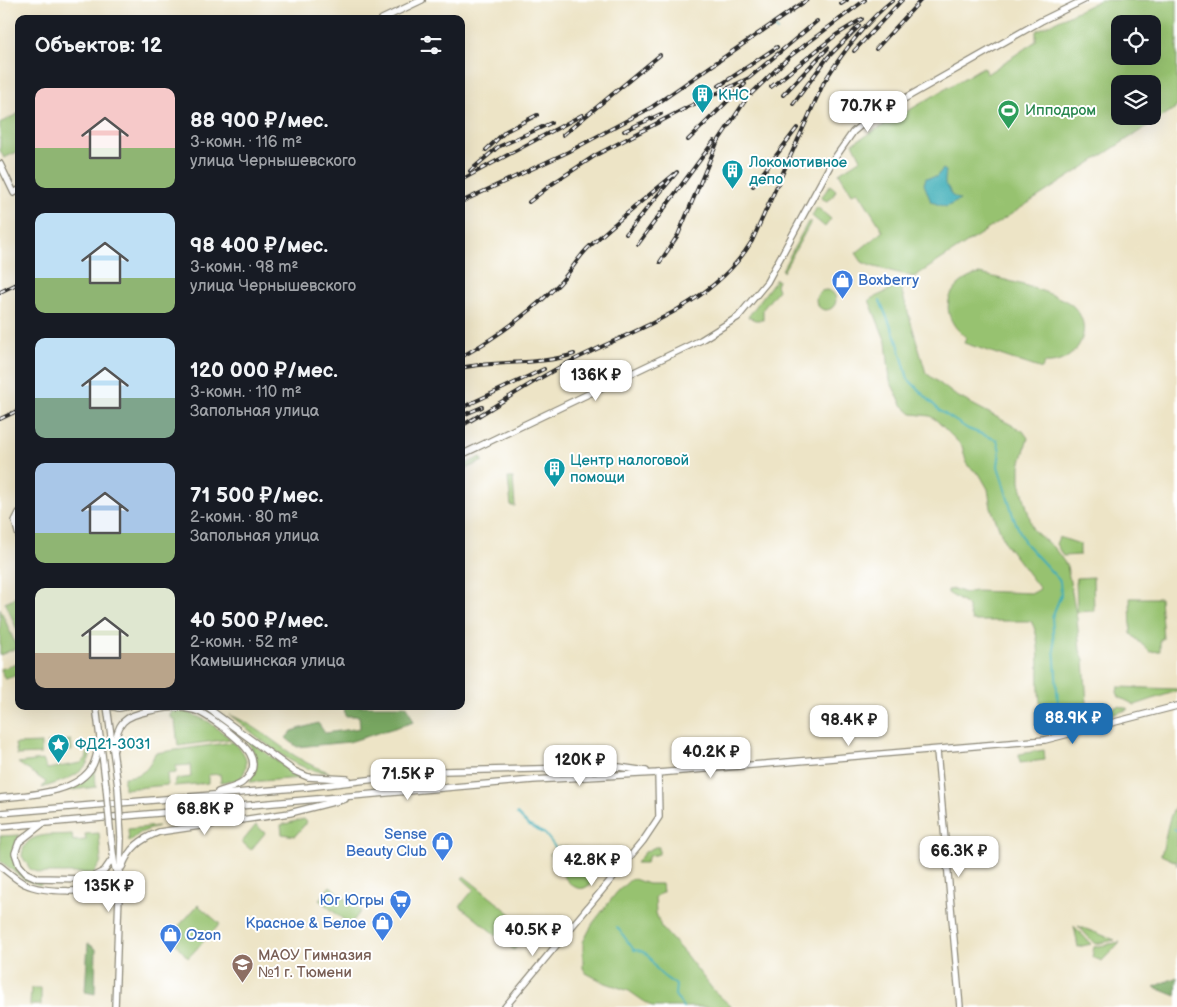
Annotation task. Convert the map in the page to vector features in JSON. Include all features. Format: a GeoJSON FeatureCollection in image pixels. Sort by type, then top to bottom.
{"type":"FeatureCollection","features":[{"type":"Feature","properties":{"kind":"street"},"geometry":{"type":"LineString","coordinates":[[390,15],[422,0]]}},
{"type":"Feature","properties":{"kind":"street"},"geometry":{"type":"LineString","coordinates":[[465,453],[720,330],[738,317],[767,282],[822,179],[853,132],[867,120],[902,100],[1041,21],[1084,0]]}},
{"type":"Feature","properties":{"kind":"street"},"geometry":{"type":"LineString","coordinates":[[0,164],[15,190]]}},
{"type":"Feature","properties":{"kind":"street"},"geometry":{"type":"LineString","coordinates":[[0,827],[533,780],[658,773],[937,751],[1045,740],[1177,706]]}},
{"type":"Feature","properties":{"kind":"street"},"geometry":{"type":"LineString","coordinates":[[96,710],[113,858],[120,888],[115,1007]]}},
{"type":"Feature","properties":{"kind":"street"},"geometry":{"type":"LineString","coordinates":[[107,710],[114,749],[118,787],[122,867]]}},
{"type":"Feature","properties":{"kind":"street"},"geometry":{"type":"LineString","coordinates":[[114,749],[116,731],[121,723],[134,714],[152,710]]}},
{"type":"Feature","properties":{"kind":"street"},"geometry":{"type":"LineString","coordinates":[[192,710],[197,711],[243,743],[252,756],[252,770],[243,783],[212,794]]}},
{"type":"Feature","properties":{"kind":"street"},"geometry":{"type":"LineString","coordinates":[[210,710],[294,771],[308,777],[354,780]]}},
{"type":"Feature","properties":{"kind":"street"},"geometry":{"type":"LineString","coordinates":[[0,798],[45,793],[76,781],[93,765],[100,738]]}},
{"type":"Feature","properties":{"kind":"street"},"geometry":{"type":"LineString","coordinates":[[937,751],[960,1007]]}},
{"type":"Feature","properties":{"kind":"street"},"geometry":{"type":"LineString","coordinates":[[0,813],[308,787],[354,780],[444,771],[619,767],[658,773]]}},
{"type":"Feature","properties":{"kind":"street"},"geometry":{"type":"LineString","coordinates":[[505,1007],[623,865],[659,817],[658,773]]}},
{"type":"Feature","properties":{"kind":"street"},"geometry":{"type":"LineString","coordinates":[[119,879],[122,867],[130,851],[144,837],[160,832],[290,812],[357,796]]}},
{"type":"Feature","properties":{"kind":"street"},"geometry":{"type":"LineString","coordinates":[[44,823],[26,835],[17,847],[15,853],[19,865],[26,873],[37,878],[88,879],[104,871],[113,858]]}},
{"type":"Feature","properties":{"kind":"street"},"geometry":{"type":"LineString","coordinates":[[0,866],[25,884],[36,888],[60,890],[120,888]]}},
{"type":"Feature","properties":{"kind":"green space","name":"Ипподром"},"geometry":{"type":"Polygon","coordinates":[[[1100,0],[1177,0],[1177,107],[1161,117],[1161,75],[1111,75],[1111,125],[1149,125],[914,277],[862,262],[856,253],[883,231],[858,191],[852,194],[839,173],[861,159],[853,143],[983,67],[987,74],[1036,41],[1036,31],[1100,0]]]}},
{"type":"Feature","properties":{"kind":"green space"},"geometry":{"type":"Polygon","coordinates":[[[15,115],[15,153],[4,158],[0,150],[0,123],[15,115]]]}},
{"type":"Feature","properties":{"kind":"green space"},"geometry":{"type":"Polygon","coordinates":[[[830,185],[836,190],[832,198],[827,201],[821,198],[830,185]]]}},
{"type":"Feature","properties":{"kind":"green space"},"geometry":{"type":"Polygon","coordinates":[[[817,207],[831,219],[825,227],[812,216],[817,207]]]}},
{"type":"Feature","properties":{"kind":"green space"},"geometry":{"type":"Polygon","coordinates":[[[808,222],[811,222],[783,272],[782,270],[808,222]]]}},
{"type":"Feature","properties":{"kind":"green space"},"geometry":{"type":"Polygon","coordinates":[[[979,274],[1043,291],[1073,306],[1080,315],[1083,335],[1073,353],[1065,359],[1044,363],[1042,369],[964,343],[966,337],[951,320],[948,310],[949,301],[952,292],[959,285],[967,278],[979,274]]]}},
{"type":"Feature","properties":{"kind":"green space"},"geometry":{"type":"Polygon","coordinates":[[[776,279],[778,280],[776,285],[778,290],[763,309],[763,320],[755,320],[748,317],[776,279]]]}},
{"type":"Feature","properties":{"kind":"green space"},"geometry":{"type":"Polygon","coordinates":[[[900,285],[926,373],[955,395],[1023,431],[1028,438],[1020,466],[1020,482],[1033,530],[1055,549],[1067,566],[1077,619],[1080,650],[1084,660],[1088,718],[1080,722],[1051,727],[1044,718],[1039,692],[1038,647],[1036,633],[1031,621],[972,621],[967,605],[948,593],[948,590],[954,589],[965,593],[975,591],[1033,593],[1040,589],[1005,543],[991,508],[988,489],[980,475],[967,465],[962,446],[936,420],[930,416],[912,414],[902,405],[890,381],[886,342],[869,300],[900,285]]]}},
{"type":"Feature","properties":{"kind":"green space"},"geometry":{"type":"Polygon","coordinates":[[[826,290],[833,293],[836,300],[833,307],[826,310],[819,307],[816,300],[819,293],[826,290]]]}},
{"type":"Feature","properties":{"kind":"green space"},"geometry":{"type":"Polygon","coordinates":[[[481,457],[483,461],[465,469],[465,464],[481,457]]]}},
{"type":"Feature","properties":{"kind":"green space"},"geometry":{"type":"Polygon","coordinates":[[[508,478],[513,478],[515,506],[511,506],[508,478]]]}},
{"type":"Feature","properties":{"kind":"green space"},"geometry":{"type":"Polygon","coordinates":[[[1059,537],[1080,544],[1080,555],[1063,556],[1056,544],[1059,537]]]}},
{"type":"Feature","properties":{"kind":"green space"},"geometry":{"type":"Polygon","coordinates":[[[1093,577],[1094,611],[1077,612],[1076,578],[1093,577]]]}},
{"type":"Feature","properties":{"kind":"green space"},"geometry":{"type":"Polygon","coordinates":[[[15,598],[15,625],[5,602],[15,598]]]}},
{"type":"Feature","properties":{"kind":"green space"},"geometry":{"type":"Polygon","coordinates":[[[1130,598],[1160,598],[1163,639],[1160,639],[1160,651],[1150,652],[1131,634],[1130,598]]]}},
{"type":"Feature","properties":{"kind":"green space"},"geometry":{"type":"Polygon","coordinates":[[[0,608],[15,643],[15,649],[0,655],[0,608]]]}},
{"type":"Feature","properties":{"kind":"green space"},"geometry":{"type":"Polygon","coordinates":[[[15,664],[15,676],[4,678],[1,669],[15,664]]]}},
{"type":"Feature","properties":{"kind":"green space"},"geometry":{"type":"Polygon","coordinates":[[[1118,687],[1177,689],[1177,691],[1135,705],[1119,697],[1118,687]]]}},
{"type":"Feature","properties":{"kind":"green space"},"geometry":{"type":"Polygon","coordinates":[[[1119,706],[1129,709],[1103,718],[1101,716],[1103,711],[1119,706]]]}},
{"type":"Feature","properties":{"kind":"green space"},"geometry":{"type":"Polygon","coordinates":[[[183,710],[209,722],[231,739],[178,746],[175,720],[170,717],[170,714],[172,711],[183,710]]]}},
{"type":"Feature","properties":{"kind":"green space"},"geometry":{"type":"Polygon","coordinates":[[[344,710],[409,710],[414,722],[349,742],[297,747],[286,738],[292,731],[318,723],[325,733],[360,728],[359,716],[345,716],[344,710]]]}},
{"type":"Feature","properties":{"kind":"green space"},"geometry":{"type":"Polygon","coordinates":[[[230,715],[255,728],[290,753],[315,767],[329,772],[303,767],[290,760],[230,715]]]}},
{"type":"Feature","properties":{"kind":"green space"},"geometry":{"type":"Polygon","coordinates":[[[244,737],[301,778],[249,782],[255,770],[255,759],[254,753],[244,737]]]}},
{"type":"Feature","properties":{"kind":"green space"},"geometry":{"type":"Polygon","coordinates":[[[71,740],[72,751],[47,743],[71,740]]]}},
{"type":"Feature","properties":{"kind":"green space"},"geometry":{"type":"Polygon","coordinates":[[[233,742],[242,751],[246,760],[245,770],[239,780],[221,782],[220,774],[208,775],[208,783],[174,786],[176,779],[191,777],[190,765],[176,766],[176,773],[167,774],[168,785],[124,789],[124,777],[136,775],[144,771],[155,753],[233,742]]]}},
{"type":"Feature","properties":{"kind":"green space"},"geometry":{"type":"Polygon","coordinates":[[[41,743],[41,754],[17,755],[15,744],[41,743]]]}},
{"type":"Feature","properties":{"kind":"green space"},"geometry":{"type":"Polygon","coordinates":[[[89,746],[91,746],[90,756],[82,770],[67,779],[42,788],[46,782],[18,763],[43,760],[47,769],[81,763],[86,759],[89,746]]]}},
{"type":"Feature","properties":{"kind":"green space"},"geometry":{"type":"Polygon","coordinates":[[[1044,750],[1045,760],[1020,763],[1019,754],[1044,750]]]}},
{"type":"Feature","properties":{"kind":"green space"},"geometry":{"type":"Polygon","coordinates":[[[95,769],[96,787],[64,791],[85,780],[95,769]]]}},
{"type":"Feature","properties":{"kind":"green space"},"geometry":{"type":"Polygon","coordinates":[[[1177,803],[1177,866],[1176,862],[1161,855],[1173,809],[1177,803]]]}},
{"type":"Feature","properties":{"kind":"green space"},"geometry":{"type":"Polygon","coordinates":[[[304,819],[307,822],[295,836],[282,834],[281,825],[304,819]]]}},
{"type":"Feature","properties":{"kind":"green space"},"geometry":{"type":"Polygon","coordinates":[[[256,825],[265,833],[251,850],[242,842],[256,825]]]}},
{"type":"Feature","properties":{"kind":"green space"},"geometry":{"type":"Polygon","coordinates":[[[158,826],[140,833],[129,842],[128,829],[158,826]]]}},
{"type":"Feature","properties":{"kind":"green space"},"geometry":{"type":"Polygon","coordinates":[[[99,833],[101,862],[94,873],[40,873],[30,869],[22,856],[28,842],[34,838],[48,835],[72,834],[73,841],[86,840],[85,834],[99,833]]]}},
{"type":"Feature","properties":{"kind":"green space"},"geometry":{"type":"Polygon","coordinates":[[[20,835],[14,850],[16,864],[20,871],[33,880],[41,882],[41,885],[25,880],[0,861],[0,836],[20,835]]]}},
{"type":"Feature","properties":{"kind":"green space"},"geometry":{"type":"Polygon","coordinates":[[[558,846],[573,848],[586,855],[595,873],[595,877],[590,885],[582,889],[576,888],[566,879],[550,854],[558,846]]]}},
{"type":"Feature","properties":{"kind":"green space"},"geometry":{"type":"Polygon","coordinates":[[[659,847],[659,854],[649,856],[646,863],[636,863],[645,852],[659,847]]]}},
{"type":"Feature","properties":{"kind":"green space"},"geometry":{"type":"Polygon","coordinates":[[[464,876],[543,940],[540,944],[527,933],[514,950],[460,906],[474,889],[462,878],[464,876]]]}},
{"type":"Feature","properties":{"kind":"green space"},"geometry":{"type":"Polygon","coordinates":[[[634,879],[648,884],[662,884],[663,892],[655,897],[656,913],[661,927],[714,991],[732,1007],[652,1007],[629,991],[603,982],[586,973],[583,968],[583,942],[593,923],[617,892],[630,880],[634,879]]]}},
{"type":"Feature","properties":{"kind":"green space"},"geometry":{"type":"Polygon","coordinates":[[[330,886],[361,911],[350,925],[319,900],[330,886]]]}},
{"type":"Feature","properties":{"kind":"green space"},"geometry":{"type":"Polygon","coordinates":[[[198,905],[220,924],[188,958],[175,943],[184,933],[177,928],[198,905]]]}},
{"type":"Feature","properties":{"kind":"green space"},"geometry":{"type":"Polygon","coordinates":[[[1074,926],[1091,944],[1078,947],[1074,926]]]}},
{"type":"Feature","properties":{"kind":"green space"},"geometry":{"type":"Polygon","coordinates":[[[1078,926],[1115,940],[1095,944],[1078,926]]]}},
{"type":"Feature","properties":{"kind":"green space"},"geometry":{"type":"Polygon","coordinates":[[[1120,942],[1102,961],[1092,957],[1094,947],[1120,942]]]}},
{"type":"Feature","properties":{"kind":"green space"},"geometry":{"type":"Polygon","coordinates":[[[88,943],[96,949],[95,994],[85,992],[88,943]]]}},
{"type":"Feature","properties":{"kind":"green space"},"geometry":{"type":"Polygon","coordinates":[[[1177,977],[1176,996],[1154,987],[1177,977]]]}},
{"type":"Feature","properties":{"kind":"green space"},"geometry":{"type":"Polygon","coordinates":[[[31,988],[41,988],[41,1005],[30,1005],[31,988]]]}},
{"type":"Feature","properties":{"kind":"water"},"geometry":{"type":"Polygon","coordinates":[[[943,169],[946,171],[945,184],[951,195],[960,200],[946,207],[931,202],[924,184],[926,178],[936,177],[943,169]]]}},
{"type":"Feature","properties":{"kind":"waterway"},"geometry":{"type":"LineString","coordinates":[[774,25],[777,31]]}},
{"type":"Feature","properties":{"kind":"waterway"},"geometry":{"type":"LineString","coordinates":[[880,301],[898,343],[908,379],[940,411],[968,429],[997,440],[1000,451],[998,466],[1014,519],[1025,543],[1060,581],[1061,595],[1052,617],[1059,719]]}},
{"type":"Feature","properties":{"kind":"waterway"},"geometry":{"type":"LineString","coordinates":[[517,814],[528,825],[545,834],[576,874]]}},
{"type":"Feature","properties":{"kind":"waterway"},"geometry":{"type":"LineString","coordinates":[[617,927],[634,950],[647,954],[661,974],[676,985],[675,995],[683,1007]]}},
{"type":"Feature","properties":{"kind":"railway"},"geometry":{"type":"LineString","coordinates":[[465,200],[568,152],[652,107],[807,0]]}},
{"type":"Feature","properties":{"kind":"railway"},"geometry":{"type":"LineString","coordinates":[[841,4],[847,0]]}},
{"type":"Feature","properties":{"kind":"railway"},"geometry":{"type":"LineString","coordinates":[[751,94],[789,57],[865,0]]}},
{"type":"Feature","properties":{"kind":"railway"},"geometry":{"type":"LineString","coordinates":[[465,424],[560,367],[665,316],[690,302],[714,285],[734,265],[752,241],[824,82],[855,38],[893,0]]}},
{"type":"Feature","properties":{"kind":"railway"},"geometry":{"type":"LineString","coordinates":[[854,51],[902,0]]}},
{"type":"Feature","properties":{"kind":"railway"},"geometry":{"type":"LineString","coordinates":[[876,49],[921,0]]}},
{"type":"Feature","properties":{"kind":"railway"},"geometry":{"type":"LineString","coordinates":[[771,87],[836,35],[862,19]]}},
{"type":"Feature","properties":{"kind":"railway"},"geometry":{"type":"LineString","coordinates":[[529,202],[552,184],[596,155],[688,107],[749,78],[817,21]]}},
{"type":"Feature","properties":{"kind":"railway"},"geometry":{"type":"LineString","coordinates":[[793,104],[828,57],[859,26]]}},
{"type":"Feature","properties":{"kind":"railway"},"geometry":{"type":"LineString","coordinates":[[719,86],[777,47]]}},
{"type":"Feature","properties":{"kind":"railway"},"geometry":{"type":"LineString","coordinates":[[783,95],[828,48]]}},
{"type":"Feature","properties":{"kind":"railway"},"geometry":{"type":"LineString","coordinates":[[563,135],[660,55]]}},
{"type":"Feature","properties":{"kind":"railway"},"geometry":{"type":"LineString","coordinates":[[688,140],[745,84]]}},
{"type":"Feature","properties":{"kind":"railway"},"geometry":{"type":"LineString","coordinates":[[660,262],[678,235],[717,143],[745,101]]}},
{"type":"Feature","properties":{"kind":"railway"},"geometry":{"type":"LineString","coordinates":[[624,131],[661,114]]}},
{"type":"Feature","properties":{"kind":"railway"},"geometry":{"type":"LineString","coordinates":[[486,150],[506,131],[537,115]]}},
{"type":"Feature","properties":{"kind":"railway"},"geometry":{"type":"LineString","coordinates":[[465,178],[582,115]]}},
{"type":"Feature","properties":{"kind":"railway"},"geometry":{"type":"LineString","coordinates":[[470,171],[498,147],[551,123]]}},
{"type":"Feature","properties":{"kind":"railway"},"geometry":{"type":"LineString","coordinates":[[753,186],[797,128]]}},
{"type":"Feature","properties":{"kind":"railway"},"geometry":{"type":"LineString","coordinates":[[638,244],[714,141]]}},
{"type":"Feature","properties":{"kind":"railway"},"geometry":{"type":"LineString","coordinates":[[465,355],[499,334],[534,307],[561,282],[590,246],[677,172],[626,234]]}},
{"type":"Feature","properties":{"kind":"railway"},"geometry":{"type":"LineString","coordinates":[[0,292],[15,285]]}},
{"type":"Feature","properties":{"kind":"railway"},"geometry":{"type":"LineString","coordinates":[[465,367],[532,362],[574,354]]}},
{"type":"Feature","properties":{"kind":"railway"},"geometry":{"type":"LineString","coordinates":[[465,406],[544,369]]}},
{"type":"Feature","properties":{"kind":"railway"},"geometry":{"type":"LineString","coordinates":[[465,414],[482,407]]}},
{"type":"Feature","properties":{"kind":"railway"},"geometry":{"type":"LineString","coordinates":[[0,419],[15,412]]}},
{"type":"Feature","properties":{"kind":"place","name":"КНС"},"geometry":{"type":"Point","coordinates":[702,114]}},
{"type":"Feature","properties":{"kind":"place","name":"Ипподром"},"geometry":{"type":"Point","coordinates":[1009,129]}},
{"type":"Feature","properties":{"kind":"place","name":"Локомотивное депо"},"geometry":{"type":"Point","coordinates":[733,190]}},
{"type":"Feature","properties":{"kind":"place","name":"Boxberry"},"geometry":{"type":"Point","coordinates":[842,299]}},
{"type":"Feature","properties":{"kind":"place","name":"Центр налоговой помощи"},"geometry":{"type":"Point","coordinates":[554,488]}},
{"type":"Feature","properties":{"kind":"place","name":"ФД21-3031"},"geometry":{"type":"Point","coordinates":[59,763]}},
{"type":"Feature","properties":{"kind":"place","name":"Sense Beauty Club"},"geometry":{"type":"Point","coordinates":[443,862]}},
{"type":"Feature","properties":{"kind":"place","name":"Юг Югры"},"geometry":{"type":"Point","coordinates":[400,919]}},
{"type":"Feature","properties":{"kind":"place","name":"Красное & Белое"},"geometry":{"type":"Point","coordinates":[382,942]}},
{"type":"Feature","properties":{"kind":"place","name":"Ozon"},"geometry":{"type":"Point","coordinates":[170,954]}},
{"type":"Feature","properties":{"kind":"place","name":"МАОУ Гимназия №1 г. Тюмени"},"geometry":{"type":"Point","coordinates":[242,983]}}]}
